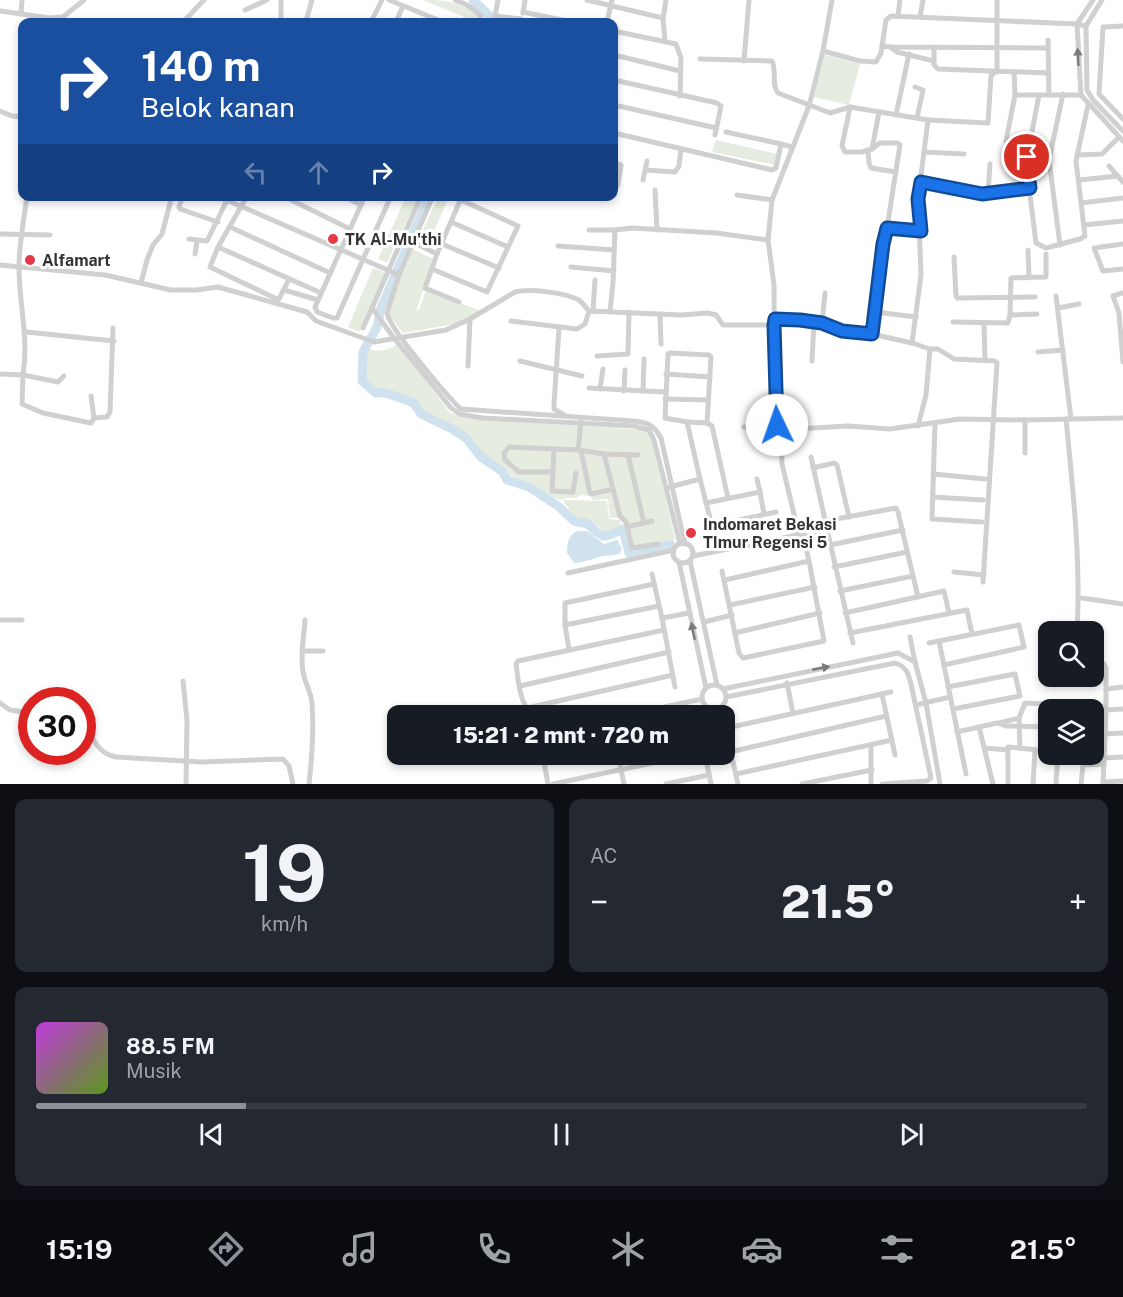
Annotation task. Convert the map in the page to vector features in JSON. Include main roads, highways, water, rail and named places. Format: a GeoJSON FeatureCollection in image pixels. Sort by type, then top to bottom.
{"type":"FeatureCollection","features":[{"type":"Feature","properties":{"kind":"water"},"geometry":{"type":"Polygon","coordinates":[[[578,531],[587,531],[604,544],[617,540],[622,549],[616,555],[574,563],[567,553],[567,546],[570,537],[578,531]]]}},
{"type":"Feature","properties":{"kind":"waterway"},"geometry":{"type":"LineString","coordinates":[[473,0],[490,18]]}},
{"type":"Feature","properties":{"kind":"waterway"},"geometry":{"type":"LineString","coordinates":[[427,201],[381,308],[377,327],[363,352],[362,381],[376,393],[386,393],[414,403],[421,414],[466,438],[481,457],[502,471],[507,480],[529,487],[558,506],[574,521],[588,524],[603,536],[623,529],[629,553],[671,545]]}},
{"type":"Feature","properties":{"kind":"place","name":"TK Al-Mu'thi"},"geometry":{"type":"Point","coordinates":[333,239]}},
{"type":"Feature","properties":{"kind":"place","name":"Alfamart"},"geometry":{"type":"Point","coordinates":[30,260]}},
{"type":"Feature","properties":{"kind":"place","name":"Indomaret Bekasi TImur Regensi 5"},"geometry":{"type":"Point","coordinates":[691,533]}}]}
